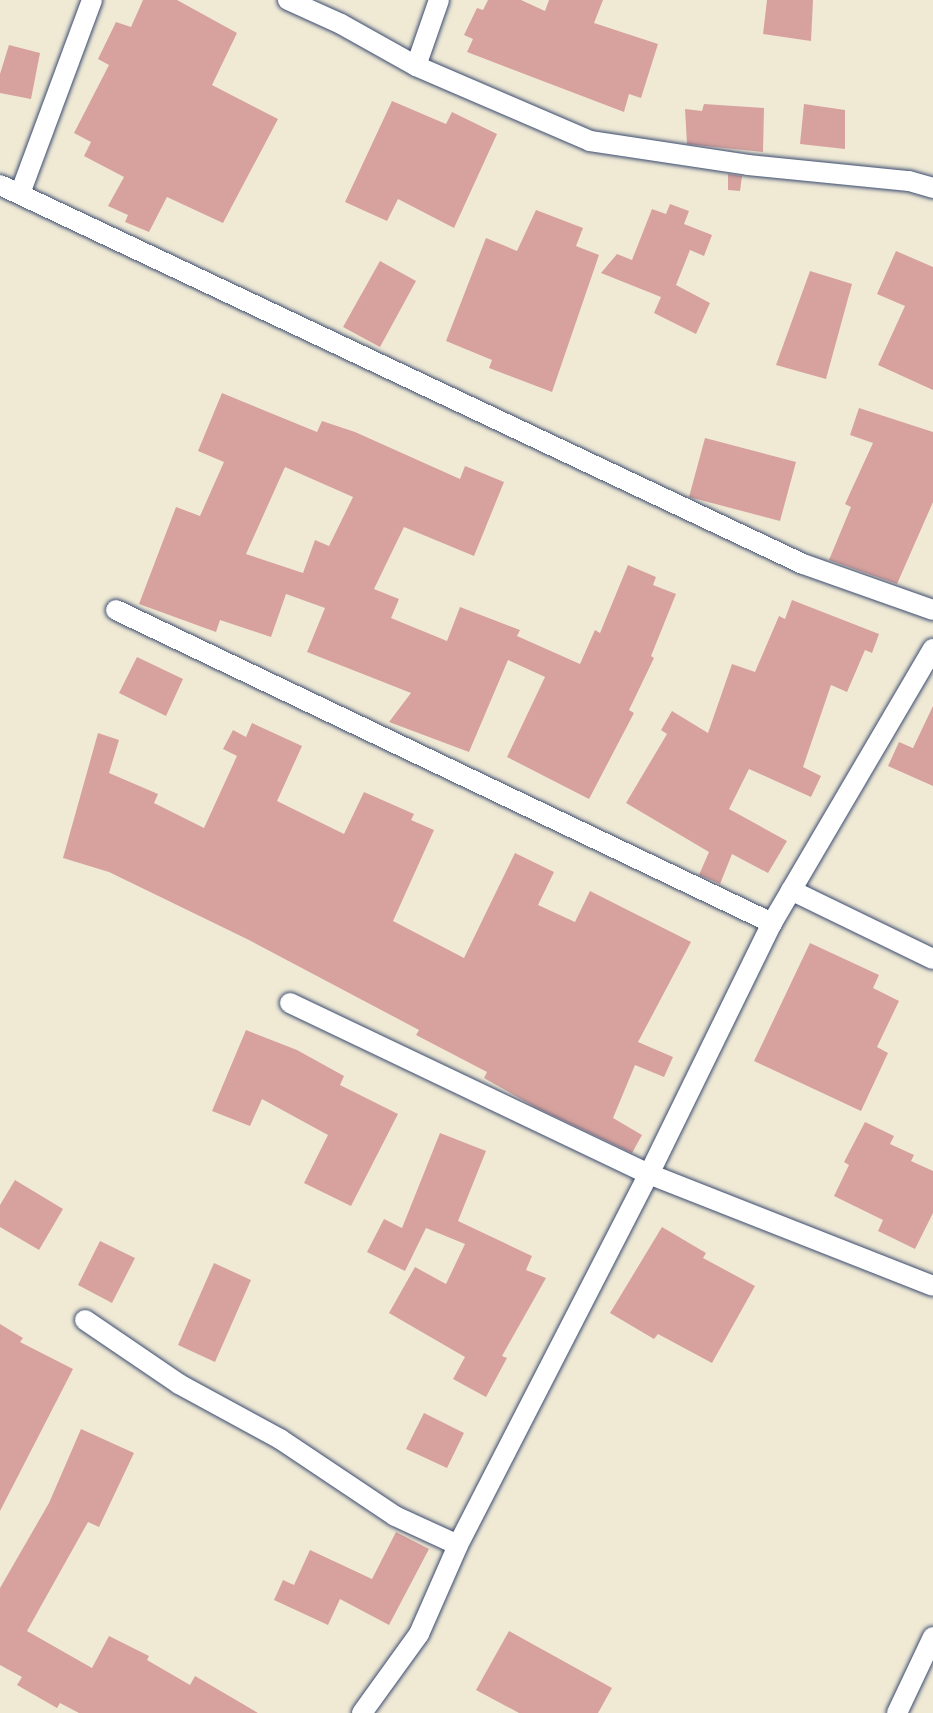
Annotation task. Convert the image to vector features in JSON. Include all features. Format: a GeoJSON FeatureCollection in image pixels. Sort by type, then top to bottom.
{"type":"FeatureCollection","features":[{"type":"Feature","properties":{"kind":"street"},"geometry":{"type":"LineString","coordinates":[[21,191],[92,0]]}},
{"type":"Feature","properties":{"kind":"street"},"geometry":{"type":"LineString","coordinates":[[288,0],[341,24],[416,66],[590,141],[748,165],[909,181],[933,188]]}},
{"type":"Feature","properties":{"kind":"street"},"geometry":{"type":"LineString","coordinates":[[416,66],[439,0]]}},
{"type":"Feature","properties":{"kind":"street"},"geometry":{"type":"LineString","coordinates":[[0,184],[21,191],[565,454],[792,559],[933,610]]}},
{"type":"Feature","properties":{"kind":"street"},"geometry":{"type":"LineString","coordinates":[[116,610],[772,923]]}},
{"type":"Feature","properties":{"kind":"street"},"geometry":{"type":"LineString","coordinates":[[362,1713],[418,1634],[458,1545],[649,1174],[772,923],[933,649]]}},
{"type":"Feature","properties":{"kind":"street"},"geometry":{"type":"LineString","coordinates":[[791,890],[933,959]]}},
{"type":"Feature","properties":{"kind":"street"},"geometry":{"type":"LineString","coordinates":[[290,1003],[649,1174],[933,1286]]}},
{"type":"Feature","properties":{"kind":"street"},"geometry":{"type":"LineString","coordinates":[[89,1323],[458,1545]]}},
{"type":"Feature","properties":{"kind":"street"},"geometry":{"type":"LineString","coordinates":[[897,1713],[933,1637]]}},
{"type":"Feature","properties":{"kind":"building"},"geometry":{"type":"Polygon","coordinates":[[[143,0],[177,0],[237,33],[212,85],[278,119],[223,223],[167,197],[149,232],[125,222],[128,215],[108,206],[124,177],[84,156],[91,142],[74,133],[109,65],[98,59],[116,22],[131,27],[143,0]]]}},
{"type":"Feature","properties":{"kind":"building"},"geometry":{"type":"Polygon","coordinates":[[[488,0],[521,0],[545,11],[549,0],[603,0],[594,23],[658,44],[641,98],[629,94],[624,112],[467,52],[473,39],[464,35],[477,8],[483,10],[488,0]]]}},
{"type":"Feature","properties":{"kind":"building"},"geometry":{"type":"Polygon","coordinates":[[[767,0],[813,0],[811,41],[763,34],[767,0]]]}},
{"type":"Feature","properties":{"kind":"building"},"geometry":{"type":"Polygon","coordinates":[[[9,45],[40,53],[31,99],[0,93],[0,74],[9,45]]]}},
{"type":"Feature","properties":{"kind":"building"},"geometry":{"type":"Polygon","coordinates":[[[392,101],[446,124],[452,112],[497,134],[454,228],[398,199],[387,221],[345,202],[392,101]]]}},
{"type":"Feature","properties":{"kind":"building"},"geometry":{"type":"Polygon","coordinates":[[[704,104],[764,108],[763,152],[687,144],[685,109],[702,111],[704,104]]]}},
{"type":"Feature","properties":{"kind":"building"},"geometry":{"type":"Polygon","coordinates":[[[804,104],[845,110],[845,149],[800,144],[804,104]]]}},
{"type":"Feature","properties":{"kind":"building"},"geometry":{"type":"Polygon","coordinates":[[[728,174],[742,176],[740,191],[728,190],[728,174]]]}},
{"type":"Feature","properties":{"kind":"building"},"geometry":{"type":"Polygon","coordinates":[[[670,204],[689,211],[684,224],[712,235],[704,256],[690,250],[676,285],[710,303],[696,334],[654,313],[661,297],[601,273],[617,254],[632,260],[652,209],[666,214],[670,204]]]}},
{"type":"Feature","properties":{"kind":"building"},"geometry":{"type":"Polygon","coordinates":[[[536,210],[583,228],[576,246],[599,255],[552,392],[489,368],[492,360],[446,341],[486,238],[517,251],[536,210]]]}},
{"type":"Feature","properties":{"kind":"building"},"geometry":{"type":"Polygon","coordinates":[[[896,251],[933,267],[933,390],[878,365],[905,306],[877,294],[896,251]]]}},
{"type":"Feature","properties":{"kind":"building"},"geometry":{"type":"Polygon","coordinates":[[[380,261],[416,281],[380,347],[343,327],[380,261]]]}},
{"type":"Feature","properties":{"kind":"building"},"geometry":{"type":"Polygon","coordinates":[[[810,271],[852,284],[826,379],[776,365],[810,271]]]}},
{"type":"Feature","properties":{"kind":"building"},"geometry":{"type":"Polygon","coordinates":[[[222,393],[317,432],[322,421],[355,432],[460,479],[465,466],[504,482],[474,556],[404,527],[374,589],[399,599],[391,618],[447,641],[460,607],[520,630],[517,636],[580,664],[595,630],[600,633],[628,565],[656,577],[653,585],[676,594],[651,656],[654,658],[629,710],[634,713],[589,799],[507,757],[545,677],[508,660],[469,752],[389,722],[411,693],[307,652],[325,608],[286,594],[271,637],[220,620],[216,632],[139,604],[176,507],[200,516],[224,462],[198,451],[222,393]],[[285,467],[246,554],[303,573],[315,540],[329,546],[353,497],[285,467]]]}},
{"type":"Feature","properties":{"kind":"building"},"geometry":{"type":"Polygon","coordinates":[[[859,408],[933,432],[933,502],[897,584],[829,560],[851,507],[845,504],[873,443],[850,435],[859,408]]]}},
{"type":"Feature","properties":{"kind":"building"},"geometry":{"type":"Polygon","coordinates":[[[705,438],[796,462],[780,521],[689,497],[705,438]]]}},
{"type":"Feature","properties":{"kind":"building"},"geometry":{"type":"Polygon","coordinates":[[[792,600],[879,634],[872,653],[865,650],[847,692],[831,685],[803,767],[821,776],[811,797],[749,769],[729,809],[787,841],[768,873],[732,854],[720,884],[699,875],[709,852],[626,803],[667,734],[661,730],[672,711],[708,733],[732,664],[755,672],[779,616],[785,619],[792,600]]]}},
{"type":"Feature","properties":{"kind":"building"},"geometry":{"type":"Polygon","coordinates":[[[137,657],[183,679],[166,716],[119,693],[137,657]]]}},
{"type":"Feature","properties":{"kind":"building"},"geometry":{"type":"Polygon","coordinates":[[[933,706],[933,786],[888,766],[899,742],[913,748],[933,706]]]}},
{"type":"Feature","properties":{"kind":"building"},"geometry":{"type":"Polygon","coordinates":[[[252,723],[302,746],[277,801],[344,834],[364,792],[414,814],[411,820],[434,830],[393,921],[464,958],[515,853],[554,872],[538,905],[575,922],[590,891],[691,942],[638,1042],[673,1057],[664,1077],[635,1065],[613,1118],[642,1135],[632,1153],[535,1107],[484,1078],[487,1072],[416,1035],[419,1030],[249,940],[109,872],[63,858],[98,733],[119,740],[109,773],[158,794],[154,803],[204,828],[237,756],[223,749],[233,730],[246,737],[252,723]]]}},
{"type":"Feature","properties":{"kind":"building"},"geometry":{"type":"Polygon","coordinates":[[[810,943],[879,975],[873,988],[899,1001],[877,1047],[888,1053],[861,1111],[754,1061],[810,943]]]}},
{"type":"Feature","properties":{"kind":"building"},"geometry":{"type":"Polygon","coordinates":[[[246,1030],[297,1050],[344,1076],[340,1085],[398,1114],[351,1206],[304,1183],[328,1135],[262,1099],[250,1126],[212,1111],[246,1030]]]}},
{"type":"Feature","properties":{"kind":"building"},"geometry":{"type":"Polygon","coordinates":[[[865,1122],[894,1136],[890,1144],[914,1155],[911,1161],[933,1171],[933,1213],[915,1249],[878,1231],[883,1220],[834,1196],[849,1165],[844,1162],[865,1122]]]}},
{"type":"Feature","properties":{"kind":"building"},"geometry":{"type":"Polygon","coordinates":[[[440,1133],[486,1151],[458,1221],[532,1256],[526,1270],[546,1278],[502,1356],[507,1358],[486,1397],[453,1379],[465,1357],[389,1313],[415,1267],[446,1284],[465,1244],[426,1228],[405,1271],[367,1252],[384,1219],[402,1228],[440,1133]]]}},
{"type":"Feature","properties":{"kind":"building"},"geometry":{"type":"Polygon","coordinates":[[[15,1180],[63,1209],[39,1250],[0,1227],[0,1205],[15,1180]]]}},
{"type":"Feature","properties":{"kind":"building"},"geometry":{"type":"Polygon","coordinates":[[[662,1227],[706,1253],[703,1258],[755,1286],[712,1363],[658,1334],[654,1339],[610,1313],[662,1227]]]}},
{"type":"Feature","properties":{"kind":"building"},"geometry":{"type":"Polygon","coordinates":[[[100,1241],[135,1258],[112,1303],[78,1285],[100,1241]]]}},
{"type":"Feature","properties":{"kind":"building"},"geometry":{"type":"Polygon","coordinates":[[[214,1263],[251,1280],[215,1362],[178,1345],[214,1263]]]}},
{"type":"Feature","properties":{"kind":"building"},"geometry":{"type":"Polygon","coordinates":[[[0,1324],[23,1338],[20,1342],[73,1369],[0,1511],[0,1324]]]}},
{"type":"Feature","properties":{"kind":"building"},"geometry":{"type":"Polygon","coordinates":[[[424,1413],[464,1433],[447,1468],[406,1449],[424,1413]]]}},
{"type":"Feature","properties":{"kind":"building"},"geometry":{"type":"Polygon","coordinates":[[[81,1429],[134,1453],[99,1527],[88,1522],[27,1631],[92,1668],[109,1636],[149,1656],[147,1660],[190,1685],[195,1676],[258,1713],[79,1713],[60,1703],[57,1708],[17,1685],[22,1677],[0,1665],[0,1588],[49,1503],[81,1429]]]}},
{"type":"Feature","properties":{"kind":"building"},"geometry":{"type":"Polygon","coordinates":[[[396,1532],[429,1549],[389,1625],[340,1599],[328,1625],[274,1600],[283,1580],[294,1585],[310,1550],[372,1579],[396,1532]]]}},
{"type":"Feature","properties":{"kind":"building"},"geometry":{"type":"Polygon","coordinates":[[[509,1631],[612,1688],[598,1713],[519,1713],[476,1690],[509,1631]]]}}]}
